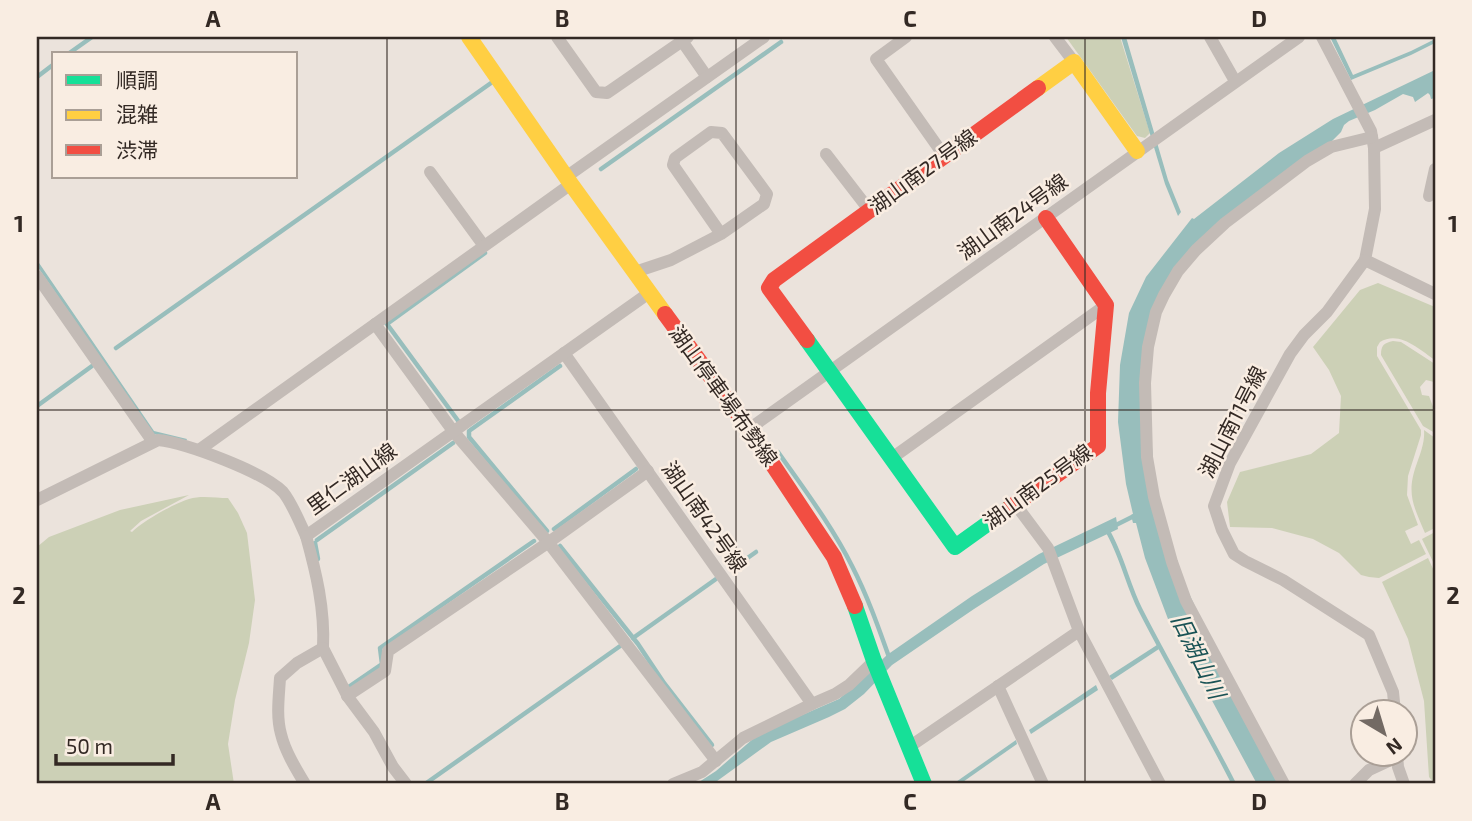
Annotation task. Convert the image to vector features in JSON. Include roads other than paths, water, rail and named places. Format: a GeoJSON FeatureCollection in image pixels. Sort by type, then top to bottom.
{"type":"FeatureCollection","features":[{"type":"Feature","properties":{"kind":"street","name":"湖山停車場布勢線"},"geometry":{"type":"LineString","coordinates":[[469,37],[568,181],[749,429],[834,557],[924,784]]}},
{"type":"Feature","properties":{"kind":"street"},"geometry":{"type":"LineString","coordinates":[[557,37],[597,92],[607,93],[685,39],[708,77]]}},
{"type":"Feature","properties":{"kind":"street"},"geometry":{"type":"LineString","coordinates":[[199,450],[484,246],[764,37]]}},
{"type":"Feature","properties":{"kind":"street"},"geometry":{"type":"LineString","coordinates":[[906,37],[876,59],[945,157]]}},
{"type":"Feature","properties":{"kind":"street"},"geometry":{"type":"LineString","coordinates":[[1055,37],[1137,151]]}},
{"type":"Feature","properties":{"kind":"street"},"geometry":{"type":"LineString","coordinates":[[1210,37],[1235,81]]}},
{"type":"Feature","properties":{"kind":"street","name":"湖山南24号線"},"geometry":{"type":"LineString","coordinates":[[749,429],[1299,37]]}},
{"type":"Feature","properties":{"kind":"street"},"geometry":{"type":"LineString","coordinates":[[1322,37],[1372,139],[1375,209],[1366,260],[1435,294]]}},
{"type":"Feature","properties":{"kind":"street","name":"湖山南27号線"},"geometry":{"type":"LineString","coordinates":[[829,372],[769,288],[774,280],[1074,62]]}},
{"type":"Feature","properties":{"kind":"street"},"geometry":{"type":"LineString","coordinates":[[1284,784],[1186,601],[1172,562],[1154,497],[1147,457],[1145,383],[1148,347],[1156,312],[1178,271],[1215,232],[1270,188],[1331,147],[1372,139],[1435,120]]}},
{"type":"Feature","properties":{"kind":"street"},"geometry":{"type":"LineString","coordinates":[[635,272],[671,260],[722,234],[764,204],[767,194],[722,133],[711,132],[675,158],[673,165],[722,234]]}},
{"type":"Feature","properties":{"kind":"street"},"geometry":{"type":"LineString","coordinates":[[826,154],[870,211]]}},
{"type":"Feature","properties":{"kind":"street"},"geometry":{"type":"LineString","coordinates":[[1429,196],[1435,169]]}},
{"type":"Feature","properties":{"kind":"street"},"geometry":{"type":"LineString","coordinates":[[430,173],[484,246]]}},
{"type":"Feature","properties":{"kind":"street"},"geometry":{"type":"LineString","coordinates":[[892,458],[1106,305],[1046,218]]}},
{"type":"Feature","properties":{"kind":"street","name":"湖山南11号線"},"geometry":{"type":"LineString","coordinates":[[1366,260],[1327,312],[1304,335],[1278,373],[1230,463],[1214,506],[1234,554],[1283,580],[1369,635],[1394,698]]}},
{"type":"Feature","properties":{"kind":"street"},"geometry":{"type":"LineString","coordinates":[[37,276],[153,442],[37,500]]}},
{"type":"Feature","properties":{"kind":"street","name":"里仁湖山線"},"geometry":{"type":"LineString","coordinates":[[153,442],[166,441],[199,450],[248,471],[278,488],[285,494],[306,536],[649,293]]}},
{"type":"Feature","properties":{"kind":"street","name":"湖山南25号線"},"geometry":{"type":"LineString","coordinates":[[829,372],[954,547],[1098,446],[1096,423],[1099,370],[1106,305]]}},
{"type":"Feature","properties":{"kind":"street"},"geometry":{"type":"LineString","coordinates":[[375,324],[453,431],[548,542],[716,761]]}},
{"type":"Feature","properties":{"kind":"street","name":"湖山南42号線"},"geometry":{"type":"LineString","coordinates":[[564,353],[812,704]]}},
{"type":"Feature","properties":{"kind":"street"},"geometry":{"type":"LineString","coordinates":[[347,696],[386,671],[388,651],[648,471]]}},
{"type":"Feature","properties":{"kind":"street"},"geometry":{"type":"LineString","coordinates":[[1016,505],[1050,555],[1079,631],[1160,784]]}},
{"type":"Feature","properties":{"kind":"street"},"geometry":{"type":"LineString","coordinates":[[306,536],[321,604],[323,648],[347,696],[374,732],[393,767],[406,784]]}},
{"type":"Feature","properties":{"kind":"street"},"geometry":{"type":"LineString","coordinates":[[909,747],[1079,631]]}},
{"type":"Feature","properties":{"kind":"street"},"geometry":{"type":"LineString","coordinates":[[305,784],[281,734],[278,713],[281,678],[297,663],[323,648]]}},
{"type":"Feature","properties":{"kind":"street"},"geometry":{"type":"LineString","coordinates":[[673,784],[702,772],[743,738],[835,694],[874,662]]}},
{"type":"Feature","properties":{"kind":"street"},"geometry":{"type":"LineString","coordinates":[[998,685],[1043,784]]}},
{"type":"Feature","properties":{"kind":"street"},"geometry":{"type":"LineString","coordinates":[[1355,784],[1373,768]]}},
{"type":"Feature","properties":{"kind":"water"},"geometry":{"type":"Polygon","coordinates":[[[1121,37],[1126,37],[1168,180],[1181,212],[1178,216],[1165,184],[1121,37]]]}},
{"type":"Feature","properties":{"kind":"water"},"geometry":{"type":"Polygon","coordinates":[[[1330,37],[1335,37],[1353,75],[1435,39],[1435,43],[1351,80],[1330,37]]]}},
{"type":"Feature","properties":{"kind":"water","name":"旧湖山川"},"geometry":{"type":"Polygon","coordinates":[[[1435,70],[1435,98],[1431,99],[1428,93],[1415,102],[1413,97],[1403,94],[1349,121],[1331,142],[1195,246],[1145,337],[1157,525],[1278,784],[1257,784],[1168,619],[1145,558],[1136,523],[1133,523],[1118,422],[1120,365],[1129,313],[1146,277],[1192,218],[1279,153],[1333,119],[1435,70]]]}},
{"type":"Feature","properties":{"kind":"water"},"geometry":{"type":"Polygon","coordinates":[[[37,260],[154,431],[187,439],[186,441],[153,434],[37,266],[37,260]]]}},
{"type":"Feature","properties":{"kind":"water"},"geometry":{"type":"Polygon","coordinates":[[[1116,517],[1118,529],[1044,564],[974,609],[892,665],[845,709],[771,742],[713,784],[696,784],[716,771],[754,738],[839,699],[887,655],[972,596],[1039,554],[1116,517]]]}},
{"type":"Feature","properties":{"kind":"water"},"geometry":{"type":"Polygon","coordinates":[[[1157,645],[1159,649],[1112,680],[1109,676],[1157,645]]]}},
{"type":"Feature","properties":{"kind":"water"},"geometry":{"type":"Polygon","coordinates":[[[1096,685],[1098,690],[1031,734],[1029,730],[1096,685]]]}},
{"type":"Feature","properties":{"kind":"water"},"geometry":{"type":"Polygon","coordinates":[[[1016,740],[1017,744],[960,784],[953,784],[1016,740]]]}},
{"type":"Feature","properties":{"kind":"waterway"},"geometry":{"type":"LineString","coordinates":[[71,52],[92,37]]}},
{"type":"Feature","properties":{"kind":"waterway"},"geometry":{"type":"LineString","coordinates":[[601,169],[781,42]]}},
{"type":"Feature","properties":{"kind":"waterway"},"geometry":{"type":"LineString","coordinates":[[37,77],[52,66]]}},
{"type":"Feature","properties":{"kind":"waterway"},"geometry":{"type":"LineString","coordinates":[[116,348],[491,83]]}},
{"type":"Feature","properties":{"kind":"waterway"},"geometry":{"type":"LineString","coordinates":[[459,422],[387,324],[485,253]]}},
{"type":"Feature","properties":{"kind":"waterway"},"geometry":{"type":"LineString","coordinates":[[37,406],[92,366]]}},
{"type":"Feature","properties":{"kind":"waterway"},"geometry":{"type":"LineString","coordinates":[[547,531],[469,437],[469,431],[560,366]]}},
{"type":"Feature","properties":{"kind":"waterway"},"geometry":{"type":"LineString","coordinates":[[317,540],[453,443]]}},
{"type":"Feature","properties":{"kind":"waterway"},"geometry":{"type":"LineString","coordinates":[[778,452],[844,551],[867,599],[889,657]]}},
{"type":"Feature","properties":{"kind":"waterway"},"geometry":{"type":"LineString","coordinates":[[554,529],[636,469]]}},
{"type":"Feature","properties":{"kind":"waterway"},"geometry":{"type":"LineString","coordinates":[[1112,527],[1136,515]]}},
{"type":"Feature","properties":{"kind":"waterway"},"geometry":{"type":"LineString","coordinates":[[1107,530],[1140,609],[1234,784]]}},
{"type":"Feature","properties":{"kind":"waterway"},"geometry":{"type":"LineString","coordinates":[[347,688],[382,664],[380,648],[534,541]]}},
{"type":"Feature","properties":{"kind":"waterway"},"geometry":{"type":"LineString","coordinates":[[315,543],[318,559]]}},
{"type":"Feature","properties":{"kind":"waterway"},"geometry":{"type":"LineString","coordinates":[[560,546],[638,644],[712,745]]}},
{"type":"Feature","properties":{"kind":"waterway"},"geometry":{"type":"LineString","coordinates":[[732,569],[756,552]]}},
{"type":"Feature","properties":{"kind":"waterway"},"geometry":{"type":"LineString","coordinates":[[633,638],[716,579]]}},
{"type":"Feature","properties":{"kind":"waterway"},"geometry":{"type":"LineString","coordinates":[[425,784],[623,644]]}}]}
